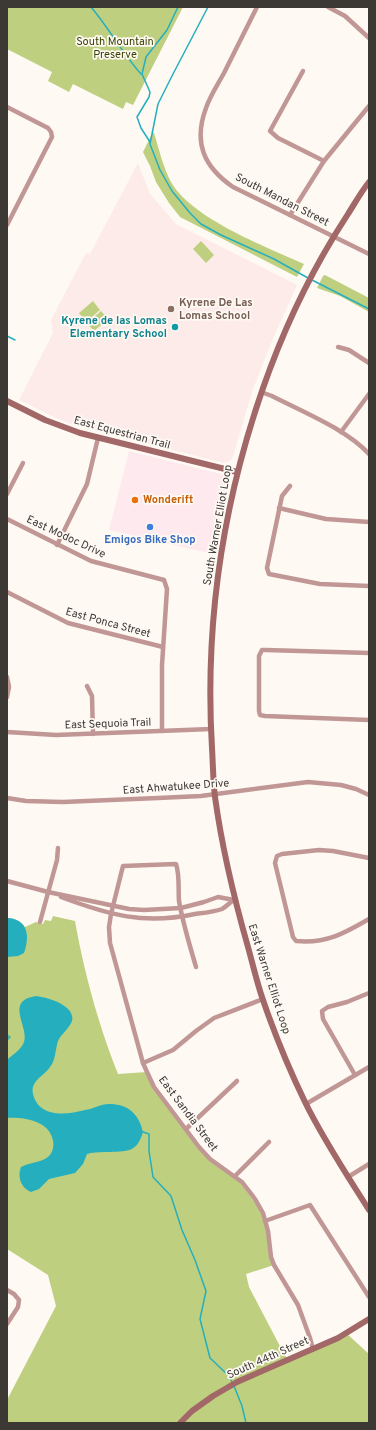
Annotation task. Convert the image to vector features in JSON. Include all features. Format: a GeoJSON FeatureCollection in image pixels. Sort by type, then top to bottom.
{"type":"FeatureCollection","features":[{"type":"Feature","properties":{"kind":"main road","name":"South Warner Elliot Loop"},"geometry":{"type":"LineString","coordinates":[[234,900],[221,838],[215,794],[211,729],[210,674],[215,596],[225,529],[237,472],[261,392],[280,344],[316,267],[369,182]]}},
{"type":"Feature","properties":{"kind":"main road","name":"East Equestrian Trail"},"geometry":{"type":"LineString","coordinates":[[7,401],[60,426],[98,438],[237,472]]}},
{"type":"Feature","properties":{"kind":"main road","name":"East Warner Elliot Loop"},"geometry":{"type":"LineString","coordinates":[[234,900],[263,999],[282,1052],[306,1104],[369,1210]]}},
{"type":"Feature","properties":{"kind":"main road","name":"South 44th Street"},"geometry":{"type":"LineString","coordinates":[[180,1423],[192,1411],[229,1386],[338,1338],[369,1319]]}},
{"type":"Feature","properties":{"kind":"street","name":"South Mandan Street"},"geometry":{"type":"LineString","coordinates":[[257,7],[206,108],[201,127],[201,144],[207,162],[220,178],[233,187],[369,254]]}},
{"type":"Feature","properties":{"kind":"street"},"geometry":{"type":"LineString","coordinates":[[328,7],[345,16],[369,38]]}},
{"type":"Feature","properties":{"kind":"street"},"geometry":{"type":"LineString","coordinates":[[303,71],[270,131],[278,138],[324,161]]}},
{"type":"Feature","properties":{"kind":"street"},"geometry":{"type":"LineString","coordinates":[[290,214],[324,161],[369,106]]}},
{"type":"Feature","properties":{"kind":"street"},"geometry":{"type":"LineString","coordinates":[[7,107],[48,128],[52,137],[7,225]]}},
{"type":"Feature","properties":{"kind":"street"},"geometry":{"type":"LineString","coordinates":[[338,347],[349,350],[369,363]]}},
{"type":"Feature","properties":{"kind":"street"},"geometry":{"type":"LineString","coordinates":[[261,392],[272,396],[341,432],[360,445],[369,454]]}},
{"type":"Feature","properties":{"kind":"street"},"geometry":{"type":"LineString","coordinates":[[341,432],[369,394]]}},
{"type":"Feature","properties":{"kind":"street"},"geometry":{"type":"LineString","coordinates":[[57,544],[87,484],[98,438]]}},
{"type":"Feature","properties":{"kind":"street"},"geometry":{"type":"LineString","coordinates":[[7,494],[23,462]]}},
{"type":"Feature","properties":{"kind":"street"},"geometry":{"type":"LineString","coordinates":[[290,486],[282,496],[279,508],[267,568],[269,574],[320,584],[369,586]]}},
{"type":"Feature","properties":{"kind":"street"},"geometry":{"type":"LineString","coordinates":[[279,508],[326,518],[369,522]]}},
{"type":"Feature","properties":{"kind":"street","name":"East Modoc Drive"},"geometry":{"type":"LineString","coordinates":[[7,519],[101,565],[164,580],[167,589],[163,647]]}},
{"type":"Feature","properties":{"kind":"street","name":"East Ponca Street"},"geometry":{"type":"LineString","coordinates":[[7,592],[68,623],[163,647]]}},
{"type":"Feature","properties":{"kind":"street"},"geometry":{"type":"LineString","coordinates":[[162,731],[163,647]]}},
{"type":"Feature","properties":{"kind":"street"},"geometry":{"type":"LineString","coordinates":[[369,653],[262,650],[259,656],[258,711],[260,715],[369,720]]}},
{"type":"Feature","properties":{"kind":"street"},"geometry":{"type":"LineString","coordinates":[[7,677],[9,687],[7,697]]}},
{"type":"Feature","properties":{"kind":"street"},"geometry":{"type":"LineString","coordinates":[[87,686],[92,696],[93,734]]}},
{"type":"Feature","properties":{"kind":"street","name":"East Sequoia Trail"},"geometry":{"type":"LineString","coordinates":[[7,732],[56,735],[211,729]]}},
{"type":"Feature","properties":{"kind":"street","name":"East Ahwatukee Drive"},"geometry":{"type":"LineString","coordinates":[[7,798],[26,801],[64,802],[158,798],[215,794],[308,782],[341,785],[356,789],[369,795]]}},
{"type":"Feature","properties":{"kind":"street"},"geometry":{"type":"LineString","coordinates":[[40,922],[57,860],[58,848]]}},
{"type":"Feature","properties":{"kind":"street"},"geometry":{"type":"LineString","coordinates":[[369,858],[319,850],[282,854],[277,856],[275,863],[293,937],[296,941],[333,938],[369,919]]}},
{"type":"Feature","properties":{"kind":"street","name":"East Sandia Street"},"geometry":{"type":"LineString","coordinates":[[182,912],[179,900],[178,871],[176,864],[123,866],[111,914],[109,927],[110,943],[143,1063],[154,1086],[199,1147],[210,1159],[235,1176],[249,1190],[263,1213],[268,1231],[271,1257],[274,1265],[298,1306],[313,1349]]}},
{"type":"Feature","properties":{"kind":"street"},"geometry":{"type":"LineString","coordinates":[[7,881],[48,892],[144,910],[182,912],[222,909],[234,900]]}},
{"type":"Feature","properties":{"kind":"street"},"geometry":{"type":"LineString","coordinates":[[48,892],[111,914],[143,919],[161,919],[218,897],[234,900]]}},
{"type":"Feature","properties":{"kind":"street"},"geometry":{"type":"LineString","coordinates":[[182,912],[196,967]]}},
{"type":"Feature","properties":{"kind":"street"},"geometry":{"type":"LineString","coordinates":[[355,1075],[323,1019],[322,1011],[328,1007],[347,1002],[369,993]]}},
{"type":"Feature","properties":{"kind":"street"},"geometry":{"type":"LineString","coordinates":[[143,1063],[174,1050],[214,1018],[263,999]]}},
{"type":"Feature","properties":{"kind":"street"},"geometry":{"type":"LineString","coordinates":[[306,1104],[369,1067]]}},
{"type":"Feature","properties":{"kind":"street"},"geometry":{"type":"LineString","coordinates":[[186,1129],[238,1081]]}},
{"type":"Feature","properties":{"kind":"street"},"geometry":{"type":"LineString","coordinates":[[235,1176],[269,1142]]}},
{"type":"Feature","properties":{"kind":"street"},"geometry":{"type":"LineString","coordinates":[[348,1177],[369,1164]]}},
{"type":"Feature","properties":{"kind":"street"},"geometry":{"type":"LineString","coordinates":[[265,1221],[310,1205],[369,1297]]}},
{"type":"Feature","properties":{"kind":"street"},"geometry":{"type":"LineString","coordinates":[[7,1290],[14,1294],[19,1300],[18,1307],[7,1324]]}},
{"type":"Feature","properties":{"kind":"shaded area","name":"Kyrene De Las Lomas School"},"geometry":{"type":"Polygon","coordinates":[[[138,163],[150,194],[176,224],[297,285],[271,343],[253,389],[232,459],[228,462],[224,463],[74,425],[19,400],[53,333],[51,320],[86,253],[90,254],[138,163]]]}},
{"type":"Feature","properties":{"kind":"shaded area"},"geometry":{"type":"Polygon","coordinates":[[[129,451],[221,474],[226,477],[213,554],[109,530],[129,451]]]}},
{"type":"Feature","properties":{"kind":"green space","name":"South Mountain Preserve"},"geometry":{"type":"Polygon","coordinates":[[[7,7],[183,7],[133,105],[126,102],[123,109],[73,84],[69,92],[48,81],[52,72],[7,49],[7,7]]]}},
{"type":"Feature","properties":{"kind":"green space"},"geometry":{"type":"Polygon","coordinates":[[[153,132],[168,176],[181,195],[195,208],[231,230],[304,264],[297,277],[180,217],[156,182],[143,152],[153,132]]]}},
{"type":"Feature","properties":{"kind":"green space"},"geometry":{"type":"Polygon","coordinates":[[[201,241],[214,255],[206,263],[193,249],[201,241]]]}},
{"type":"Feature","properties":{"kind":"green space"},"geometry":{"type":"Polygon","coordinates":[[[325,275],[369,298],[369,312],[340,296],[317,288],[325,275]]]}},
{"type":"Feature","properties":{"kind":"green space"},"geometry":{"type":"Polygon","coordinates":[[[93,301],[100,310],[86,322],[79,313],[93,301]]]}},
{"type":"Feature","properties":{"kind":"green space"},"geometry":{"type":"Polygon","coordinates":[[[101,311],[108,319],[94,331],[87,323],[101,311]]]}},
{"type":"Feature","properties":{"kind":"green space"},"geometry":{"type":"Polygon","coordinates":[[[53,916],[75,921],[93,999],[118,1074],[147,1072],[154,1087],[210,1159],[235,1176],[263,1213],[274,1265],[246,1274],[249,1287],[288,1360],[346,1333],[369,1354],[369,1423],[7,1423],[7,1400],[56,1306],[48,1275],[7,1249],[7,918],[17,920],[25,927],[36,922],[43,924],[45,920],[51,921],[53,916]]]}},
{"type":"Feature","properties":{"kind":"water"},"geometry":{"type":"Polygon","coordinates":[[[7,918],[14,919],[19,922],[26,930],[26,947],[24,953],[18,956],[7,957],[7,918]]]}},
{"type":"Feature","properties":{"kind":"water"},"geometry":{"type":"Polygon","coordinates":[[[36,996],[53,1000],[65,1006],[72,1015],[72,1021],[58,1041],[52,1064],[35,1082],[33,1094],[36,1102],[47,1111],[54,1113],[78,1112],[106,1104],[116,1104],[132,1111],[139,1120],[143,1132],[141,1139],[135,1147],[127,1151],[87,1154],[83,1164],[75,1173],[49,1179],[39,1189],[31,1192],[22,1185],[19,1175],[21,1167],[43,1160],[49,1156],[53,1149],[53,1141],[51,1134],[42,1125],[21,1118],[7,1118],[7,1060],[23,1045],[24,1042],[25,1036],[19,1009],[21,1003],[36,996]]]}},
{"type":"Feature","properties":{"kind":"waterway"},"geometry":{"type":"LineString","coordinates":[[91,7],[141,74]]}},
{"type":"Feature","properties":{"kind":"waterway"},"geometry":{"type":"LineString","coordinates":[[150,142],[141,128],[137,117],[149,97],[150,92],[142,74],[146,57],[167,30],[178,7]]}},
{"type":"Feature","properties":{"kind":"waterway"},"geometry":{"type":"LineString","coordinates":[[208,7],[158,104],[150,144],[160,170],[172,191],[201,224],[221,235],[274,259],[308,278]]}},
{"type":"Feature","properties":{"kind":"waterway"},"geometry":{"type":"LineString","coordinates":[[312,280],[369,309]]}},
{"type":"Feature","properties":{"kind":"waterway"},"geometry":{"type":"LineString","coordinates":[[7,336],[15,340]]}},
{"type":"Feature","properties":{"kind":"waterway"},"geometry":{"type":"LineString","coordinates":[[7,1035],[10,1037],[7,1040]]}},
{"type":"Feature","properties":{"kind":"waterway"},"geometry":{"type":"LineString","coordinates":[[143,1132],[149,1134],[149,1151],[153,1177],[171,1196],[182,1230],[206,1291],[200,1319],[210,1358],[229,1376],[232,1382]]}},
{"type":"Feature","properties":{"kind":"waterway"},"geometry":{"type":"LineString","coordinates":[[234,1386],[242,1406],[246,1423]]}},
{"type":"Feature","properties":{"kind":"place","name":"Kyrene De Las Lomas School"},"geometry":{"type":"Point","coordinates":[171,309]}},
{"type":"Feature","properties":{"kind":"place","name":"Kyrene de las Lomas Elementary School"},"geometry":{"type":"Point","coordinates":[175,327]}},
{"type":"Feature","properties":{"kind":"place","name":"Wonderift"},"geometry":{"type":"Point","coordinates":[135,500]}},
{"type":"Feature","properties":{"kind":"place","name":"Emigos Bike Shop"},"geometry":{"type":"Point","coordinates":[150,527]}}]}
